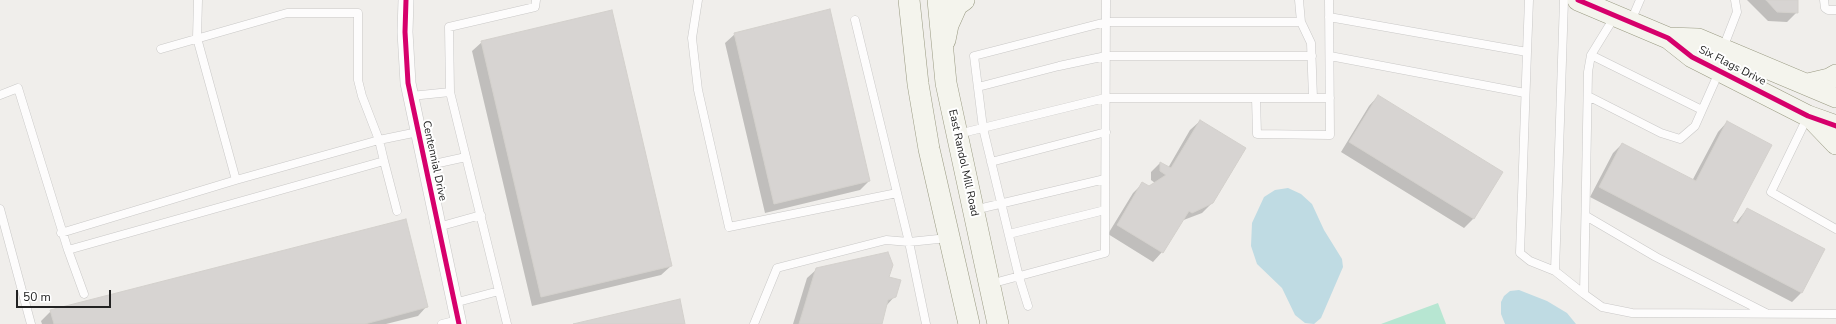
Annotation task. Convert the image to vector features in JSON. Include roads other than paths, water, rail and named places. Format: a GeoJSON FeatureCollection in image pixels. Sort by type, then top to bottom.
{"type":"FeatureCollection","features":[{"type":"Feature","properties":{"kind":"main road"},"geometry":{"type":"LineString","coordinates":[[909,0],[918,84],[929,149],[948,238],[969,324]]}},
{"type":"Feature","properties":{"kind":"main road","name":"East Randol Mill Road"},"geometry":{"type":"LineString","coordinates":[[938,0],[946,83],[998,324]]}},
{"type":"Feature","properties":{"kind":"main road"},"geometry":{"type":"LineString","coordinates":[[942,50],[948,25],[958,5],[964,0]]}},
{"type":"Feature","properties":{"kind":"main road","name":"Six Flags Drive"},"geometry":{"type":"LineString","coordinates":[[1578,0],[1668,38],[1692,57],[1808,116],[1836,126]]}},
{"type":"Feature","properties":{"kind":"main road","name":"Six Flags Drive"},"geometry":{"type":"LineString","coordinates":[[1668,38],[1698,39],[1836,97]]}},
{"type":"Feature","properties":{"kind":"main road"},"geometry":{"type":"LineString","coordinates":[[1808,84],[1828,79],[1836,75]]}},
{"type":"Feature","properties":{"kind":"main road"},"geometry":{"type":"LineString","coordinates":[[1808,116],[1836,144]]}},
{"type":"Feature","properties":{"kind":"main road"},"geometry":{"type":"LineString","coordinates":[[948,238],[961,239],[967,246],[982,317],[986,324]]}},
{"type":"Feature","properties":{"kind":"street","name":"Centennial Drive"},"geometry":{"type":"LineString","coordinates":[[406,0],[408,84],[459,322]]}},
{"type":"Feature","properties":{"kind":"lane"},"geometry":{"type":"LineString","coordinates":[[198,0],[197,38],[236,180]]}},
{"type":"Feature","properties":{"kind":"lane"},"geometry":{"type":"LineString","coordinates":[[507,324],[450,92],[449,27],[535,7],[536,0]]}},
{"type":"Feature","properties":{"kind":"lane"},"geometry":{"type":"LineString","coordinates":[[698,0],[692,38],[698,90],[729,227],[897,193]]}},
{"type":"Feature","properties":{"kind":"lane"},"geometry":{"type":"LineString","coordinates":[[990,284],[1105,253],[1106,0]]}},
{"type":"Feature","properties":{"kind":"lane"},"geometry":{"type":"LineString","coordinates":[[1299,0],[1301,22],[1311,43],[1313,98]]}},
{"type":"Feature","properties":{"kind":"lane"},"geometry":{"type":"LineString","coordinates":[[1256,98],[1257,134],[1330,135],[1329,0]]}},
{"type":"Feature","properties":{"kind":"lane"},"geometry":{"type":"LineString","coordinates":[[1529,0],[1520,253],[1530,261],[1555,271],[1602,307],[1632,313],[1836,314]]}},
{"type":"Feature","properties":{"kind":"lane"},"geometry":{"type":"LineString","coordinates":[[1555,271],[1564,0]]}},
{"type":"Feature","properties":{"kind":"lane"},"geometry":{"type":"LineString","coordinates":[[1584,294],[1588,72],[1591,55],[1640,0]]}},
{"type":"Feature","properties":{"kind":"lane"},"geometry":{"type":"LineString","coordinates":[[1722,49],[1737,12],[1735,0]]}},
{"type":"Feature","properties":{"kind":"lane"},"geometry":{"type":"LineString","coordinates":[[1824,0],[1825,8],[1828,10],[1836,10]]}},
{"type":"Feature","properties":{"kind":"lane"},"geometry":{"type":"LineString","coordinates":[[161,49],[287,12],[358,13],[358,80],[362,96],[379,140],[398,211]]}},
{"type":"Feature","properties":{"kind":"lane"},"geometry":{"type":"LineString","coordinates":[[1330,17],[1527,52]]}},
{"type":"Feature","properties":{"kind":"lane"},"geometry":{"type":"LineString","coordinates":[[855,20],[909,242],[926,324]]}},
{"type":"Feature","properties":{"kind":"lane"},"geometry":{"type":"LineString","coordinates":[[1028,306],[1019,277],[983,128],[974,56],[1106,22],[1301,22]]}},
{"type":"Feature","properties":{"kind":"lane"},"geometry":{"type":"LineString","coordinates":[[1591,55],[1702,110]]}},
{"type":"Feature","properties":{"kind":"lane"},"geometry":{"type":"LineString","coordinates":[[978,87],[1059,66],[1106,56],[1312,56]]}},
{"type":"Feature","properties":{"kind":"lane"},"geometry":{"type":"LineString","coordinates":[[1330,56],[1525,93]]}},
{"type":"Feature","properties":{"kind":"lane"},"geometry":{"type":"LineString","coordinates":[[1588,96],[1661,133],[1680,139],[1695,126],[1720,70]]}},
{"type":"Feature","properties":{"kind":"lane"},"geometry":{"type":"LineString","coordinates":[[0,95],[18,88],[61,233],[84,294]]}},
{"type":"Feature","properties":{"kind":"lane"},"geometry":{"type":"LineString","coordinates":[[411,96],[450,92]]}},
{"type":"Feature","properties":{"kind":"lane"},"geometry":{"type":"LineString","coordinates":[[956,134],[1106,98],[1330,98]]}},
{"type":"Feature","properties":{"kind":"lane"},"geometry":{"type":"LineString","coordinates":[[1808,116],[1771,192],[1836,229]]}},
{"type":"Feature","properties":{"kind":"lane"},"geometry":{"type":"LineString","coordinates":[[61,233],[236,180],[379,140],[418,132]]}},
{"type":"Feature","properties":{"kind":"lane"},"geometry":{"type":"LineString","coordinates":[[991,162],[1106,132]]}},
{"type":"Feature","properties":{"kind":"lane"},"geometry":{"type":"LineString","coordinates":[[425,166],[466,157]]}},
{"type":"Feature","properties":{"kind":"lane"},"geometry":{"type":"LineString","coordinates":[[68,250],[384,161]]}},
{"type":"Feature","properties":{"kind":"lane"},"geometry":{"type":"LineString","coordinates":[[973,210],[1105,179]]}},
{"type":"Feature","properties":{"kind":"lane"},"geometry":{"type":"LineString","coordinates":[[0,209],[31,324]]}},
{"type":"Feature","properties":{"kind":"lane"},"geometry":{"type":"LineString","coordinates":[[1009,234],[1105,210]]}},
{"type":"Feature","properties":{"kind":"lane"},"geometry":{"type":"LineString","coordinates":[[438,227],[480,215]]}},
{"type":"Feature","properties":{"kind":"lane"},"geometry":{"type":"LineString","coordinates":[[1586,216],[1656,257],[1768,314]]}},
{"type":"Feature","properties":{"kind":"lane"},"geometry":{"type":"LineString","coordinates":[[754,324],[777,268],[886,240],[909,242],[948,238]]}},
{"type":"Feature","properties":{"kind":"lane"},"geometry":{"type":"LineString","coordinates":[[454,303],[499,291]]}},
{"type":"Feature","properties":{"kind":"lane"},"geometry":{"type":"LineString","coordinates":[[442,324],[459,322]]}},
{"type":"Feature","properties":{"kind":"water"},"geometry":{"type":"Polygon","coordinates":[[[1288,188],[1301,194],[1312,204],[1324,230],[1342,259],[1343,267],[1321,318],[1314,324],[1305,323],[1295,315],[1282,288],[1257,264],[1251,246],[1252,223],[1264,197],[1275,190],[1288,188]]]}},
{"type":"Feature","properties":{"kind":"water"},"geometry":{"type":"Polygon","coordinates":[[[1519,290],[1547,301],[1567,313],[1576,324],[1505,324],[1501,314],[1501,302],[1504,296],[1510,291],[1519,290]]]}}]}
